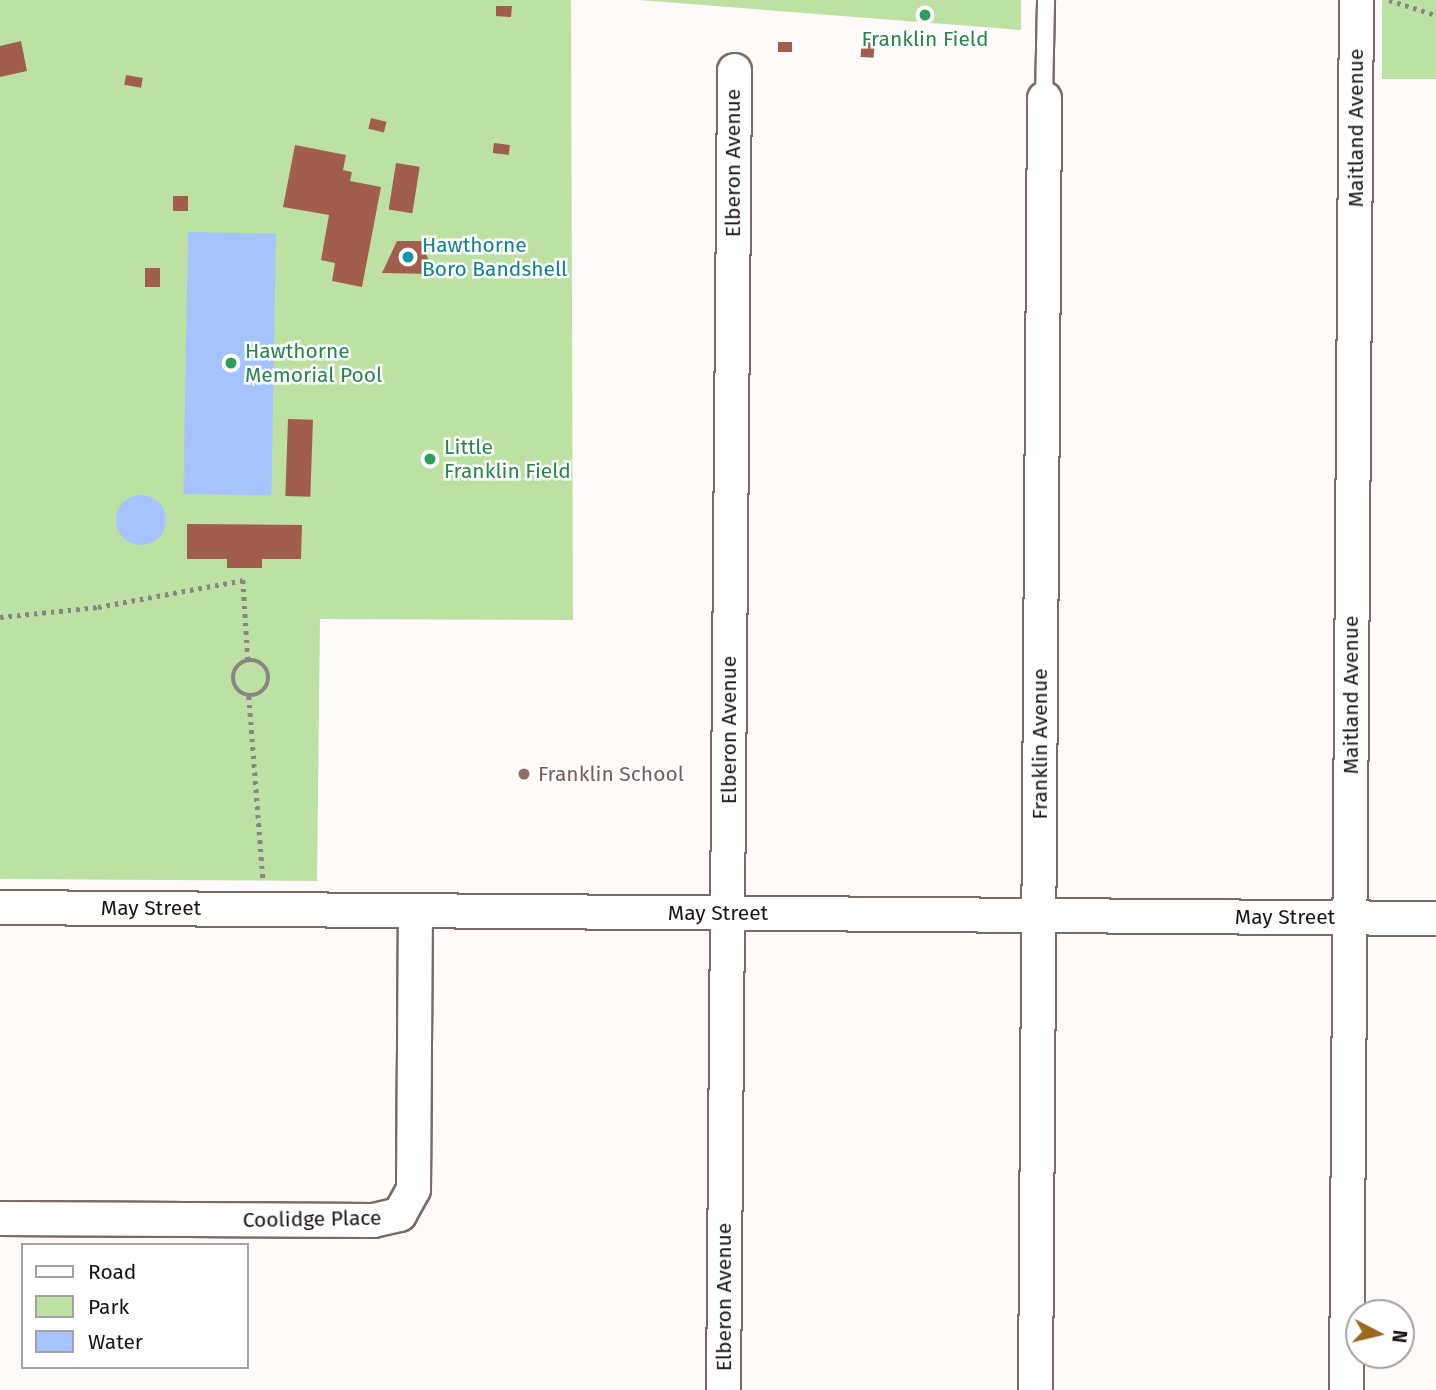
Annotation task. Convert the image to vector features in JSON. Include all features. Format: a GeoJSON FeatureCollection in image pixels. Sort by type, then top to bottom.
{"type":"FeatureCollection","features":[{"type":"Feature","properties":{"kind":"street","name":"Maitland Avenue"},"geometry":{"type":"LineString","coordinates":[[1346,1390],[1356,0]]}},
{"type":"Feature","properties":{"kind":"street","name":"Elberon Avenue"},"geometry":{"type":"LineString","coordinates":[[723,1390],[734,70]]}},
{"type":"Feature","properties":{"kind":"street","name":"Franklin Avenue"},"geometry":{"type":"LineString","coordinates":[[1035,1390],[1044,98]]}},
{"type":"Feature","properties":{"kind":"street","name":"May Street"},"geometry":{"type":"LineString","coordinates":[[0,907],[1436,918]]}},
{"type":"Feature","properties":{"kind":"street","name":"Coolidge Place"},"geometry":{"type":"LineString","coordinates":[[0,1218],[373,1220],[399,1214],[413,1189],[415,911]]}},
{"type":"Feature","properties":{"kind":"lane"},"geometry":{"type":"LineString","coordinates":[[1044,98],[1046,0]]}},
{"type":"Feature","properties":{"kind":"path"},"geometry":{"type":"LineString","coordinates":[[1389,0],[1436,15]]}},
{"type":"Feature","properties":{"kind":"path"},"geometry":{"type":"LineString","coordinates":[[0,617],[98,607],[243,580],[248,660]]}},
{"type":"Feature","properties":{"kind":"path"},"geometry":{"type":"LineString","coordinates":[[248,660],[260,662],[270,677],[266,689],[249,696],[239,692],[233,681],[238,665],[248,660]]}},
{"type":"Feature","properties":{"kind":"path"},"geometry":{"type":"LineString","coordinates":[[249,696],[265,909]]}},
{"type":"Feature","properties":{"kind":"green space"},"geometry":{"type":"Polygon","coordinates":[[[0,0],[571,0],[573,620],[320,619],[317,881],[0,879],[0,0]]]}},
{"type":"Feature","properties":{"kind":"green space","name":"Franklin Field"},"geometry":{"type":"Polygon","coordinates":[[[639,0],[1021,0],[1021,30],[639,0]]]}},
{"type":"Feature","properties":{"kind":"green space"},"geometry":{"type":"Polygon","coordinates":[[[1382,0],[1436,0],[1436,79],[1382,79],[1382,0]]]}},
{"type":"Feature","properties":{"kind":"water","name":"Hawthorne Memorial Pool"},"geometry":{"type":"Polygon","coordinates":[[[188,232],[276,234],[271,495],[183,494],[188,232]]]}},
{"type":"Feature","properties":{"kind":"water"},"geometry":{"type":"Polygon","coordinates":[[[141,495],[159,502],[166,520],[159,538],[141,545],[123,538],[116,520],[123,502],[141,495]]]}},
{"type":"Feature","properties":{"kind":"building"},"geometry":{"type":"Polygon","coordinates":[[[496,6],[512,6],[511,17],[496,16],[496,6]]]}},
{"type":"Feature","properties":{"kind":"building"},"geometry":{"type":"Polygon","coordinates":[[[862,37],[875,38],[874,58],[861,57],[862,37]]]}},
{"type":"Feature","properties":{"kind":"building"},"geometry":{"type":"Polygon","coordinates":[[[21,41],[27,71],[0,77],[0,46],[21,41]]]}},
{"type":"Feature","properties":{"kind":"building"},"geometry":{"type":"Polygon","coordinates":[[[778,42],[792,42],[792,52],[778,52],[778,42]]]}},
{"type":"Feature","properties":{"kind":"building"},"geometry":{"type":"Polygon","coordinates":[[[126,75],[143,78],[141,88],[124,85],[126,75]]]}},
{"type":"Feature","properties":{"kind":"building"},"geometry":{"type":"Polygon","coordinates":[[[371,118],[387,122],[384,133],[368,129],[371,118]]]}},
{"type":"Feature","properties":{"kind":"building"},"geometry":{"type":"Polygon","coordinates":[[[494,143],[510,145],[509,155],[493,153],[494,143]]]}},
{"type":"Feature","properties":{"kind":"building"},"geometry":{"type":"Polygon","coordinates":[[[295,145],[346,155],[343,170],[352,172],[350,181],[381,187],[362,287],[332,281],[335,263],[321,260],[329,215],[283,207],[295,145]]]}},
{"type":"Feature","properties":{"kind":"building"},"geometry":{"type":"Polygon","coordinates":[[[396,163],[420,167],[412,213],[389,209],[396,163]]]}},
{"type":"Feature","properties":{"kind":"building"},"geometry":{"type":"Polygon","coordinates":[[[173,196],[188,196],[188,211],[173,211],[173,196]]]}},
{"type":"Feature","properties":{"kind":"building","name":"Hawthorne Boro Bandshell"},"geometry":{"type":"Polygon","coordinates":[[[397,241],[421,241],[434,274],[382,273],[397,241]]]}},
{"type":"Feature","properties":{"kind":"building"},"geometry":{"type":"Polygon","coordinates":[[[145,268],[160,268],[160,287],[145,287],[145,268]]]}},
{"type":"Feature","properties":{"kind":"building"},"geometry":{"type":"Polygon","coordinates":[[[288,419],[313,420],[310,497],[285,496],[288,419]]]}},
{"type":"Feature","properties":{"kind":"building"},"geometry":{"type":"Polygon","coordinates":[[[187,524],[302,525],[301,559],[262,559],[262,568],[227,568],[227,559],[187,559],[187,524]]]}},
{"type":"Feature","properties":{"kind":"place","name":"Franklin Field"},"geometry":{"type":"Point","coordinates":[925,15]}},
{"type":"Feature","properties":{"kind":"place","name":"Hawthorne Boro Bandshell"},"geometry":{"type":"Point","coordinates":[408,257]}},
{"type":"Feature","properties":{"kind":"place","name":"Hawthorne Memorial Pool"},"geometry":{"type":"Point","coordinates":[231,363]}},
{"type":"Feature","properties":{"kind":"place","name":"Little Franklin Field"},"geometry":{"type":"Point","coordinates":[430,459]}},
{"type":"Feature","properties":{"kind":"place","name":"Franklin School"},"geometry":{"type":"Point","coordinates":[524,774]}}]}
